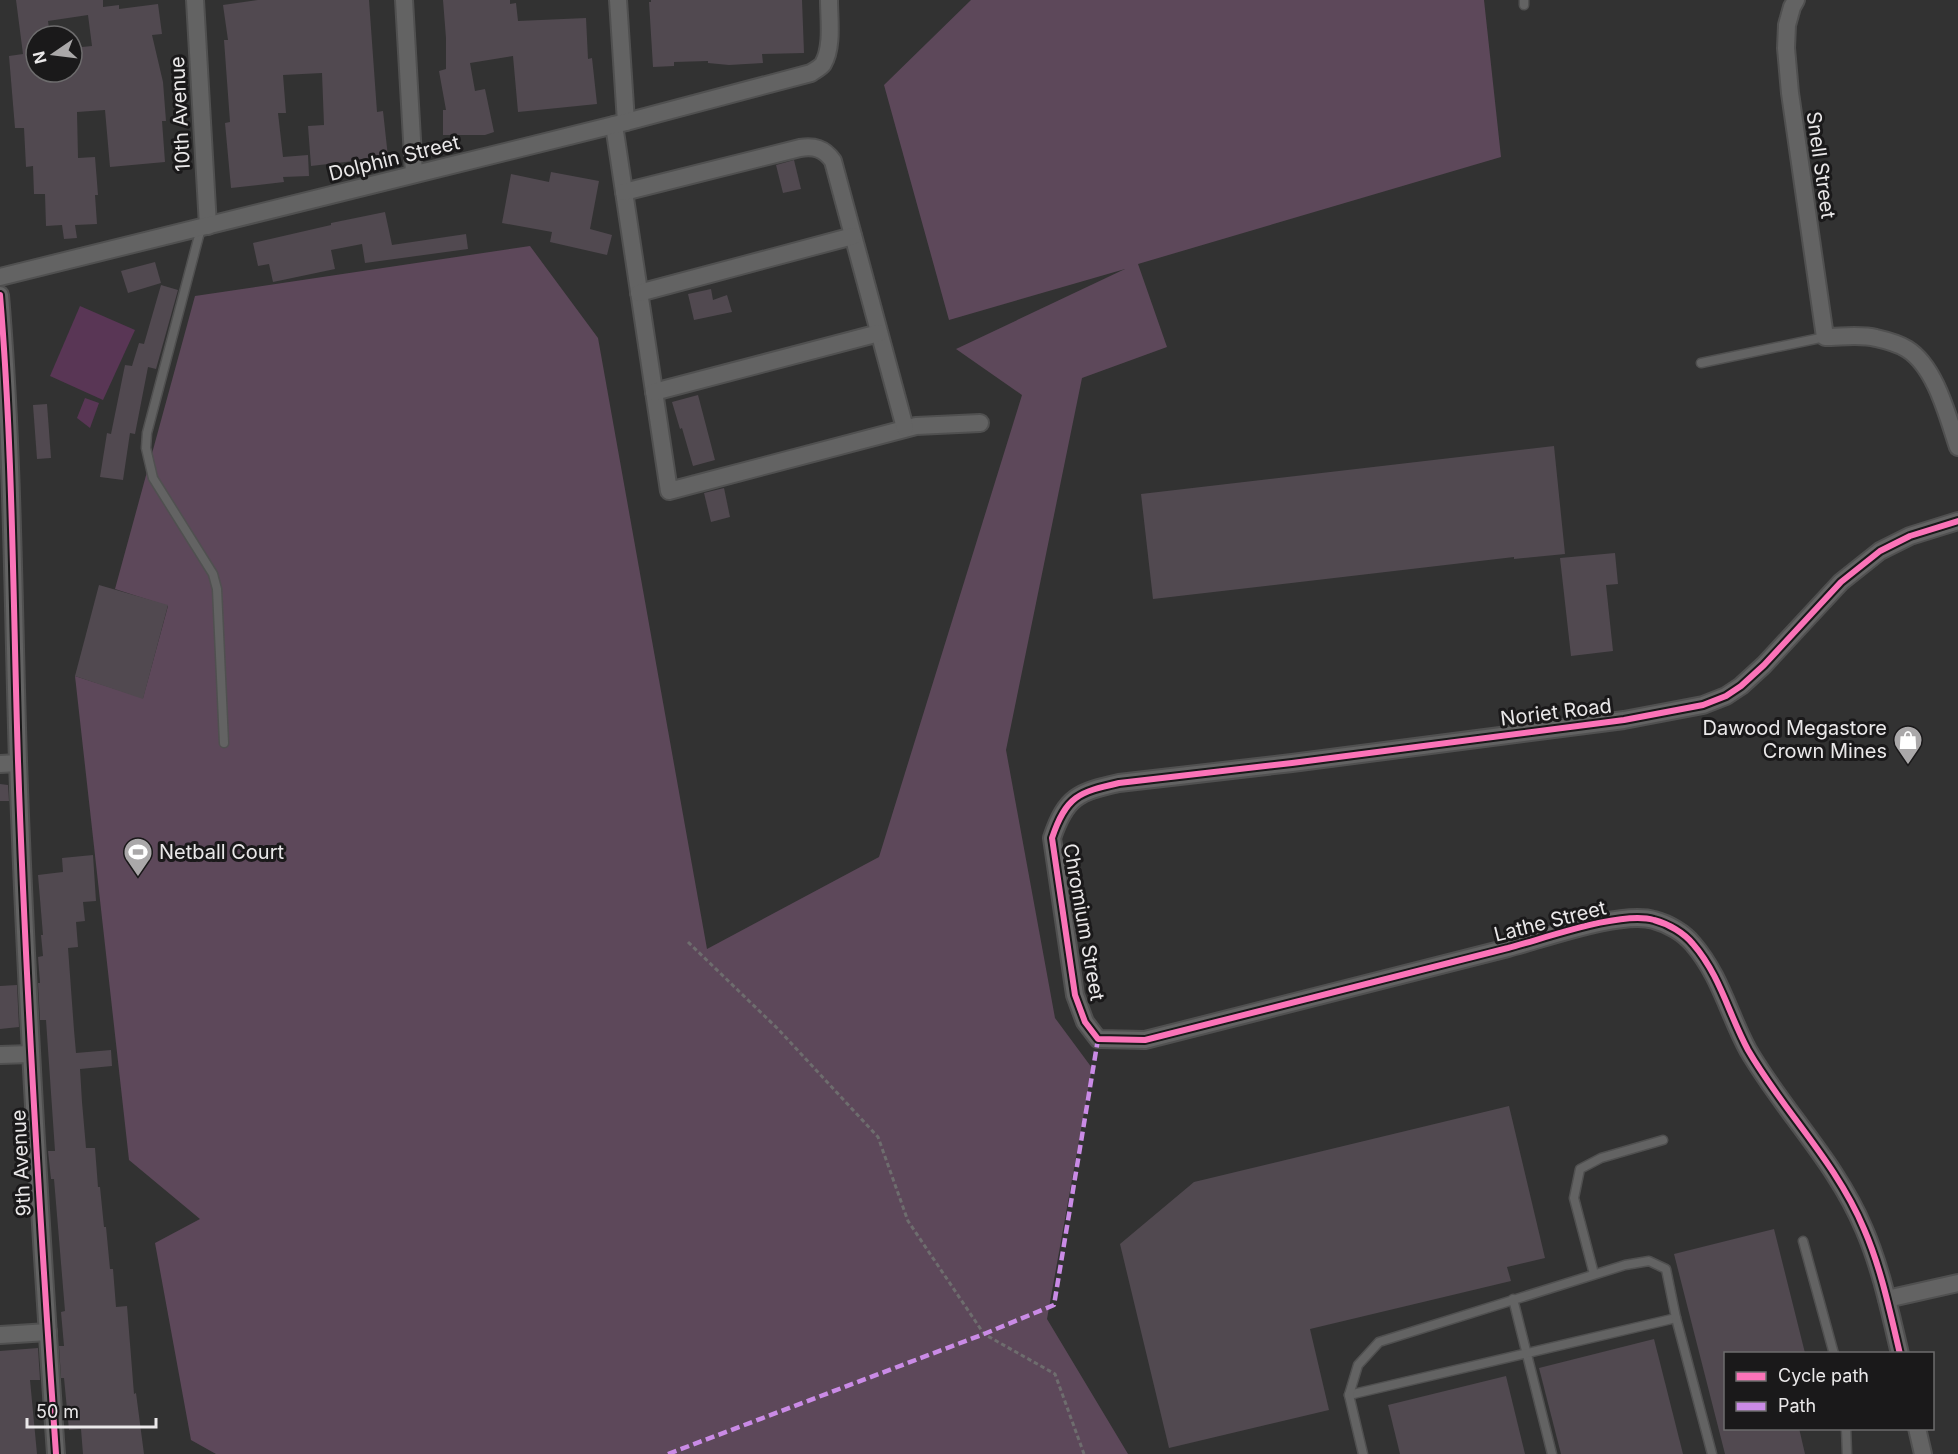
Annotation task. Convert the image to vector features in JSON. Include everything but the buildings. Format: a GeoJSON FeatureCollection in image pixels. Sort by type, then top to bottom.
{"type":"FeatureCollection","features":[{"type":"Feature","properties":{"kind":"street","name":"10th Avenue"},"geometry":{"type":"LineString","coordinates":[[195,0],[205,227]]}},
{"type":"Feature","properties":{"kind":"street"},"geometry":{"type":"LineString","coordinates":[[404,0],[414,174]]}},
{"type":"Feature","properties":{"kind":"street"},"geometry":{"type":"LineString","coordinates":[[618,0],[620,124],[624,192],[669,491],[905,428],[980,423]]}},
{"type":"Feature","properties":{"kind":"street","name":"Dolphin Street"},"geometry":{"type":"LineString","coordinates":[[0,278],[620,124],[811,73],[823,64],[828,45],[829,0]]}},
{"type":"Feature","properties":{"kind":"street","name":"Snell Street"},"geometry":{"type":"LineString","coordinates":[[1797,0],[1792,7],[1787,25],[1786,48],[1825,338]]}},
{"type":"Feature","properties":{"kind":"street"},"geometry":{"type":"LineString","coordinates":[[624,192],[810,147],[827,153],[832,161],[905,428]]}},
{"type":"Feature","properties":{"kind":"street"},"geometry":{"type":"LineString","coordinates":[[639,293],[853,236]]}},
{"type":"Feature","properties":{"kind":"street","name":"9th Avenue"},"geometry":{"type":"LineString","coordinates":[[0,295],[5,480],[31,1054],[56,1454]]}},
{"type":"Feature","properties":{"kind":"street"},"geometry":{"type":"LineString","coordinates":[[654,392],[879,333]]}},
{"type":"Feature","properties":{"kind":"street"},"geometry":{"type":"LineString","coordinates":[[1825,338],[1875,338],[1907,348],[1918,359],[1941,396],[1958,447]]}},
{"type":"Feature","properties":{"kind":"street","name":"Noriet Road"},"geometry":{"type":"LineString","coordinates":[[1093,789],[1119,783],[1612,722],[1703,705],[1726,696],[1741,686],[1764,665],[1841,582],[1880,551],[1910,536],[1958,521]]}},
{"type":"Feature","properties":{"kind":"street"},"geometry":{"type":"LineString","coordinates":[[0,764],[18,763]]}},
{"type":"Feature","properties":{"kind":"street","name":"Chromium Street"},"geometry":{"type":"LineString","coordinates":[[1093,789],[1070,802],[1059,818],[1052,838],[1075,995],[1085,1022],[1098,1039]]}},
{"type":"Feature","properties":{"kind":"street","name":"Lathe Street"},"geometry":{"type":"LineString","coordinates":[[1098,1039],[1145,1040],[1605,922],[1636,918],[1653,919],[1672,927],[1692,942],[1706,961],[1749,1051],[1846,1192],[1864,1228],[1887,1299],[1900,1352]]}},
{"type":"Feature","properties":{"kind":"street"},"geometry":{"type":"LineString","coordinates":[[0,1055],[31,1054]]}},
{"type":"Feature","properties":{"kind":"street"},"geometry":{"type":"LineString","coordinates":[[1887,1299],[1958,1283]]}},
{"type":"Feature","properties":{"kind":"street"},"geometry":{"type":"LineString","coordinates":[[0,1335],[48,1332]]}},
{"type":"Feature","properties":{"kind":"street"},"geometry":{"type":"LineString","coordinates":[[1917,1430],[1923,1454]]}},
{"type":"Feature","properties":{"kind":"lane"},"geometry":{"type":"LineString","coordinates":[[205,227],[147,433],[146,448],[153,478],[213,574],[217,589],[224,744]]}},
{"type":"Feature","properties":{"kind":"lane"},"geometry":{"type":"LineString","coordinates":[[1701,363],[1825,338]]}},
{"type":"Feature","properties":{"kind":"lane"},"geometry":{"type":"LineString","coordinates":[[1594,1274],[1574,1198],[1580,1169],[1601,1158],[1663,1140]]}},
{"type":"Feature","properties":{"kind":"lane"},"geometry":{"type":"LineString","coordinates":[[1803,1241],[1834,1352]]}},
{"type":"Feature","properties":{"kind":"lane"},"geometry":{"type":"LineString","coordinates":[[1363,1454],[1349,1395],[1358,1365],[1379,1342],[1625,1264],[1649,1261],[1666,1269],[1676,1318],[1712,1454]]}},
{"type":"Feature","properties":{"kind":"lane"},"geometry":{"type":"LineString","coordinates":[[1513,1299],[1552,1454]]}},
{"type":"Feature","properties":{"kind":"lane"},"geometry":{"type":"LineString","coordinates":[[1349,1395],[1676,1318]]}},
{"type":"Feature","properties":{"kind":"lane"},"geometry":{"type":"LineString","coordinates":[[1846,1430],[1847,1454]]}},
{"type":"Feature","properties":{"kind":"path"},"geometry":{"type":"LineString","coordinates":[[688,942],[778,1029],[878,1137],[908,1221],[984,1334],[1055,1374],[1084,1454]]}},
{"type":"Feature","properties":{"kind":"shaded area"},"geometry":{"type":"Polygon","coordinates":[[[971,0],[1484,0],[1501,157],[1138,264],[1167,347],[1082,378],[1006,750],[1055,1018],[1092,1068],[1047,1319],[1128,1454],[216,1454],[191,1440],[155,1243],[200,1219],[129,1160],[75,676],[143,698],[168,606],[115,589],[195,296],[530,246],[598,338],[707,949],[879,857],[1022,395],[956,349],[1125,269],[949,320],[884,85],[971,0]]]}},
{"type":"Feature","properties":{"kind":"shaded area"},"geometry":{"type":"Polygon","coordinates":[[[80,306],[135,330],[103,400],[50,376],[80,306]]]}},
{"type":"Feature","properties":{"kind":"shaded area"},"geometry":{"type":"Polygon","coordinates":[[[85,398],[99,403],[90,428],[77,418],[85,398]]]}},
{"type":"Feature","properties":{"kind":"marked path"},"geometry":{"type":"LineString","coordinates":[[668,1454],[984,1334],[1054,1305],[1098,1039]]}},
{"type":"Feature","properties":{"kind":"cycle path"},"geometry":{"type":"LineString","coordinates":[[0,295],[10,469],[25,934],[56,1454]]}},
{"type":"Feature","properties":{"kind":"cycle path"},"geometry":{"type":"LineString","coordinates":[[1900,1352],[1875,1259],[1852,1205],[1839,1181],[1777,1095],[1748,1050],[1717,982],[1702,956],[1676,929],[1654,920],[1640,918],[1603,922],[1145,1040],[1098,1039],[1085,1022],[1075,995],[1052,838],[1063,813],[1076,798],[1094,789],[1119,783],[1624,720],[1703,705],[1726,696],[1741,686],[1764,665],[1841,582],[1880,551],[1910,536],[1958,521]]}},
{"type":"Feature","properties":{"kind":"place","name":"Dawood Megastore Crown Mines"},"geometry":{"type":"Point","coordinates":[1908,766]}},
{"type":"Feature","properties":{"kind":"place","name":"Netball Court"},"geometry":{"type":"Point","coordinates":[138,878]}}]}
